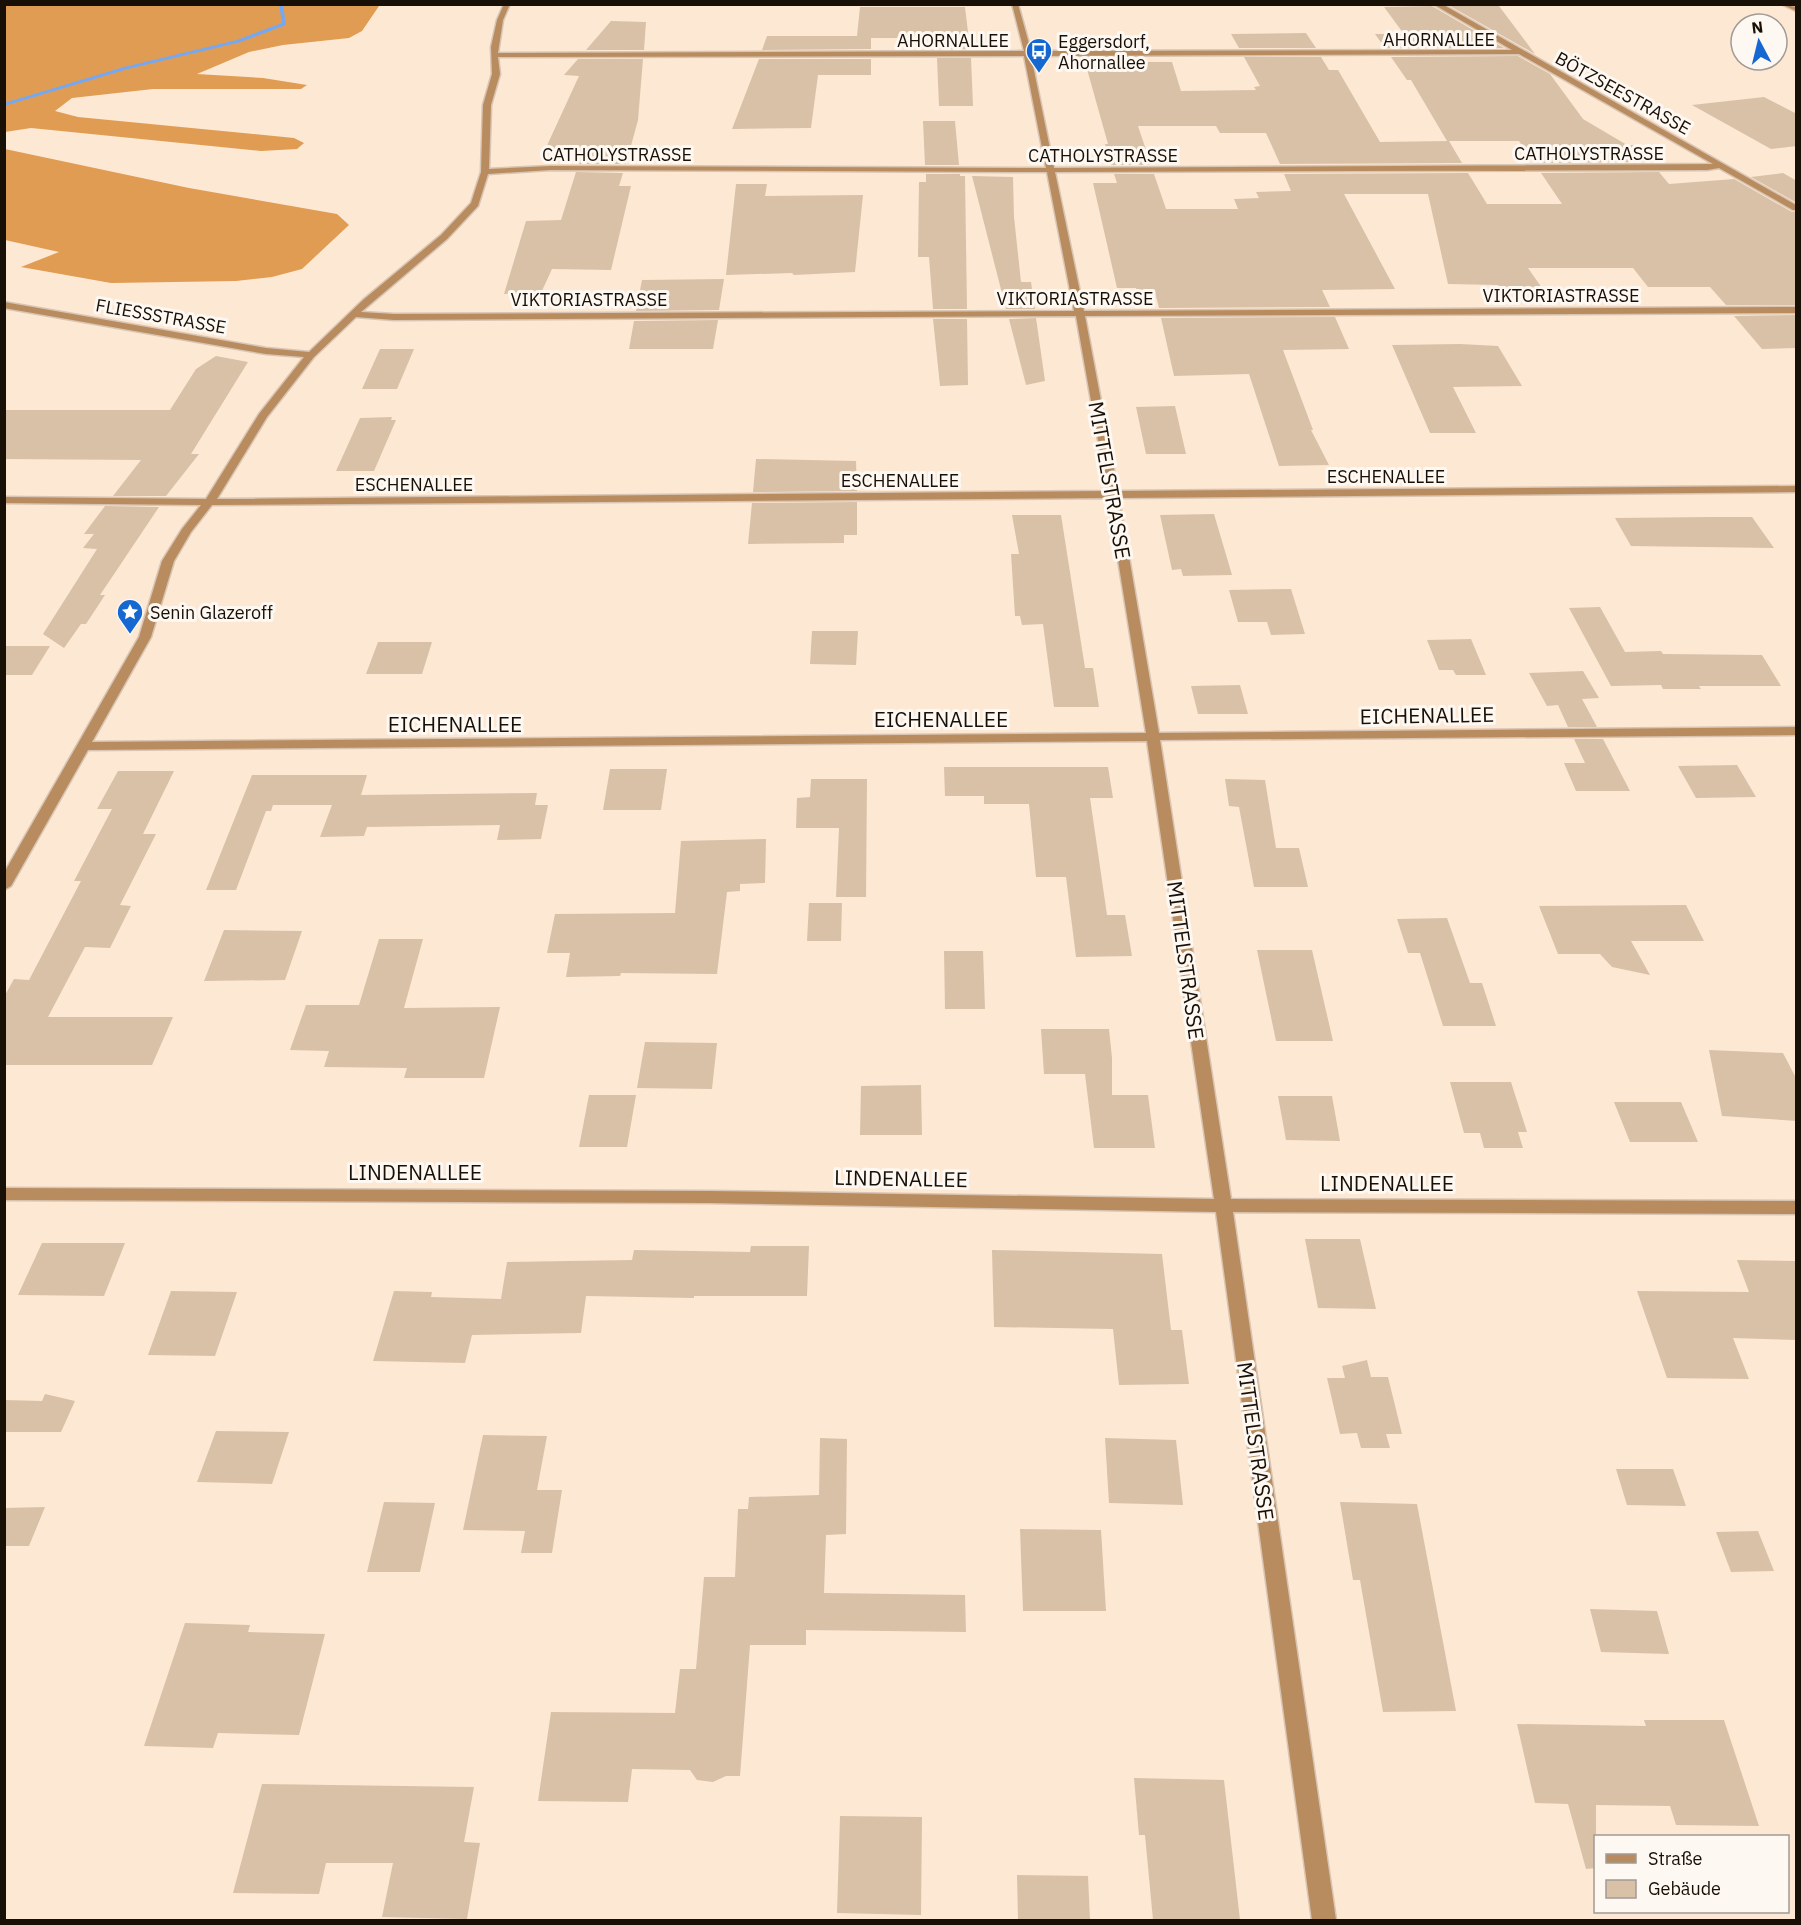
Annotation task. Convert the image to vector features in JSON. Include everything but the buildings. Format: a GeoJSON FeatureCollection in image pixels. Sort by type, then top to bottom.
{"type":"FeatureCollection","features":[{"type":"Feature","properties":{"kind":"street"},"geometry":{"type":"LineString","coordinates":[[4,886],[86,746],[145,637],[168,561],[186,531],[210,501],[263,416],[311,355],[353,314],[464,219],[475,204],[485,172],[487,105],[496,75],[494,56],[500,20],[507,4]]}},
{"type":"Feature","properties":{"kind":"street","name":"MITTELSTRASSE"},"geometry":{"type":"LineString","coordinates":[[1015,4],[1080,314],[1154,737],[1324,1920]]}},
{"type":"Feature","properties":{"kind":"street","name":"BÖTZSEESTRASSE"},"geometry":{"type":"LineString","coordinates":[[1436,4],[1797,208]]}},
{"type":"Feature","properties":{"kind":"street"},"geometry":{"type":"LineString","coordinates":[[1784,4],[1797,9]]}},
{"type":"Feature","properties":{"kind":"street","name":"AHORNALLEE"},"geometry":{"type":"LineString","coordinates":[[494,56],[1520,52]]}},
{"type":"Feature","properties":{"kind":"street","name":"CATHOLYSTRASSE"},"geometry":{"type":"LineString","coordinates":[[485,172],[550,168],[1051,170],[1707,168],[1722,165]]}},
{"type":"Feature","properties":{"kind":"street","name":"FLIESSSTRASSE"},"geometry":{"type":"LineString","coordinates":[[4,305],[266,351],[311,355]]}},
{"type":"Feature","properties":{"kind":"street","name":"VIKTORIASTRASSE"},"geometry":{"type":"LineString","coordinates":[[353,314],[394,317],[1797,310]]}},
{"type":"Feature","properties":{"kind":"street","name":"ESCHENALLEE"},"geometry":{"type":"LineString","coordinates":[[4,500],[210,501],[1797,489]]}},
{"type":"Feature","properties":{"kind":"street","name":"EICHENALLEE"},"geometry":{"type":"LineString","coordinates":[[86,746],[1797,731]]}},
{"type":"Feature","properties":{"kind":"street","name":"LINDENALLEE"},"geometry":{"type":"LineString","coordinates":[[4,1194],[697,1197],[1222,1205],[1797,1207]]}},
{"type":"Feature","properties":{"kind":"shaded area"},"geometry":{"type":"Polygon","coordinates":[[[5,4],[409,5],[379,6],[362,31],[349,38],[283,45],[249,52],[197,74],[263,78],[307,85],[301,89],[153,89],[72,98],[55,111],[78,117],[294,138],[304,143],[297,149],[261,151],[31,128],[5,132],[5,4]]]}},
{"type":"Feature","properties":{"kind":"shaded area"},"geometry":{"type":"Polygon","coordinates":[[[5,149],[189,188],[337,214],[349,225],[302,269],[272,277],[236,281],[111,283],[21,267],[59,252],[5,240],[5,149]]]}},
{"type":"Feature","properties":{"kind":"waterway"},"geometry":{"type":"LineString","coordinates":[[4,105],[126,68],[239,41],[284,24],[281,4]]}},
{"type":"Feature","properties":{"kind":"place","name":"Eggersdorf, Ahornallee"},"geometry":{"type":"Point","coordinates":[1039,74]}},
{"type":"Feature","properties":{"kind":"place","name":"Senin Glazeroff"},"geometry":{"type":"Point","coordinates":[130,635]}}]}
